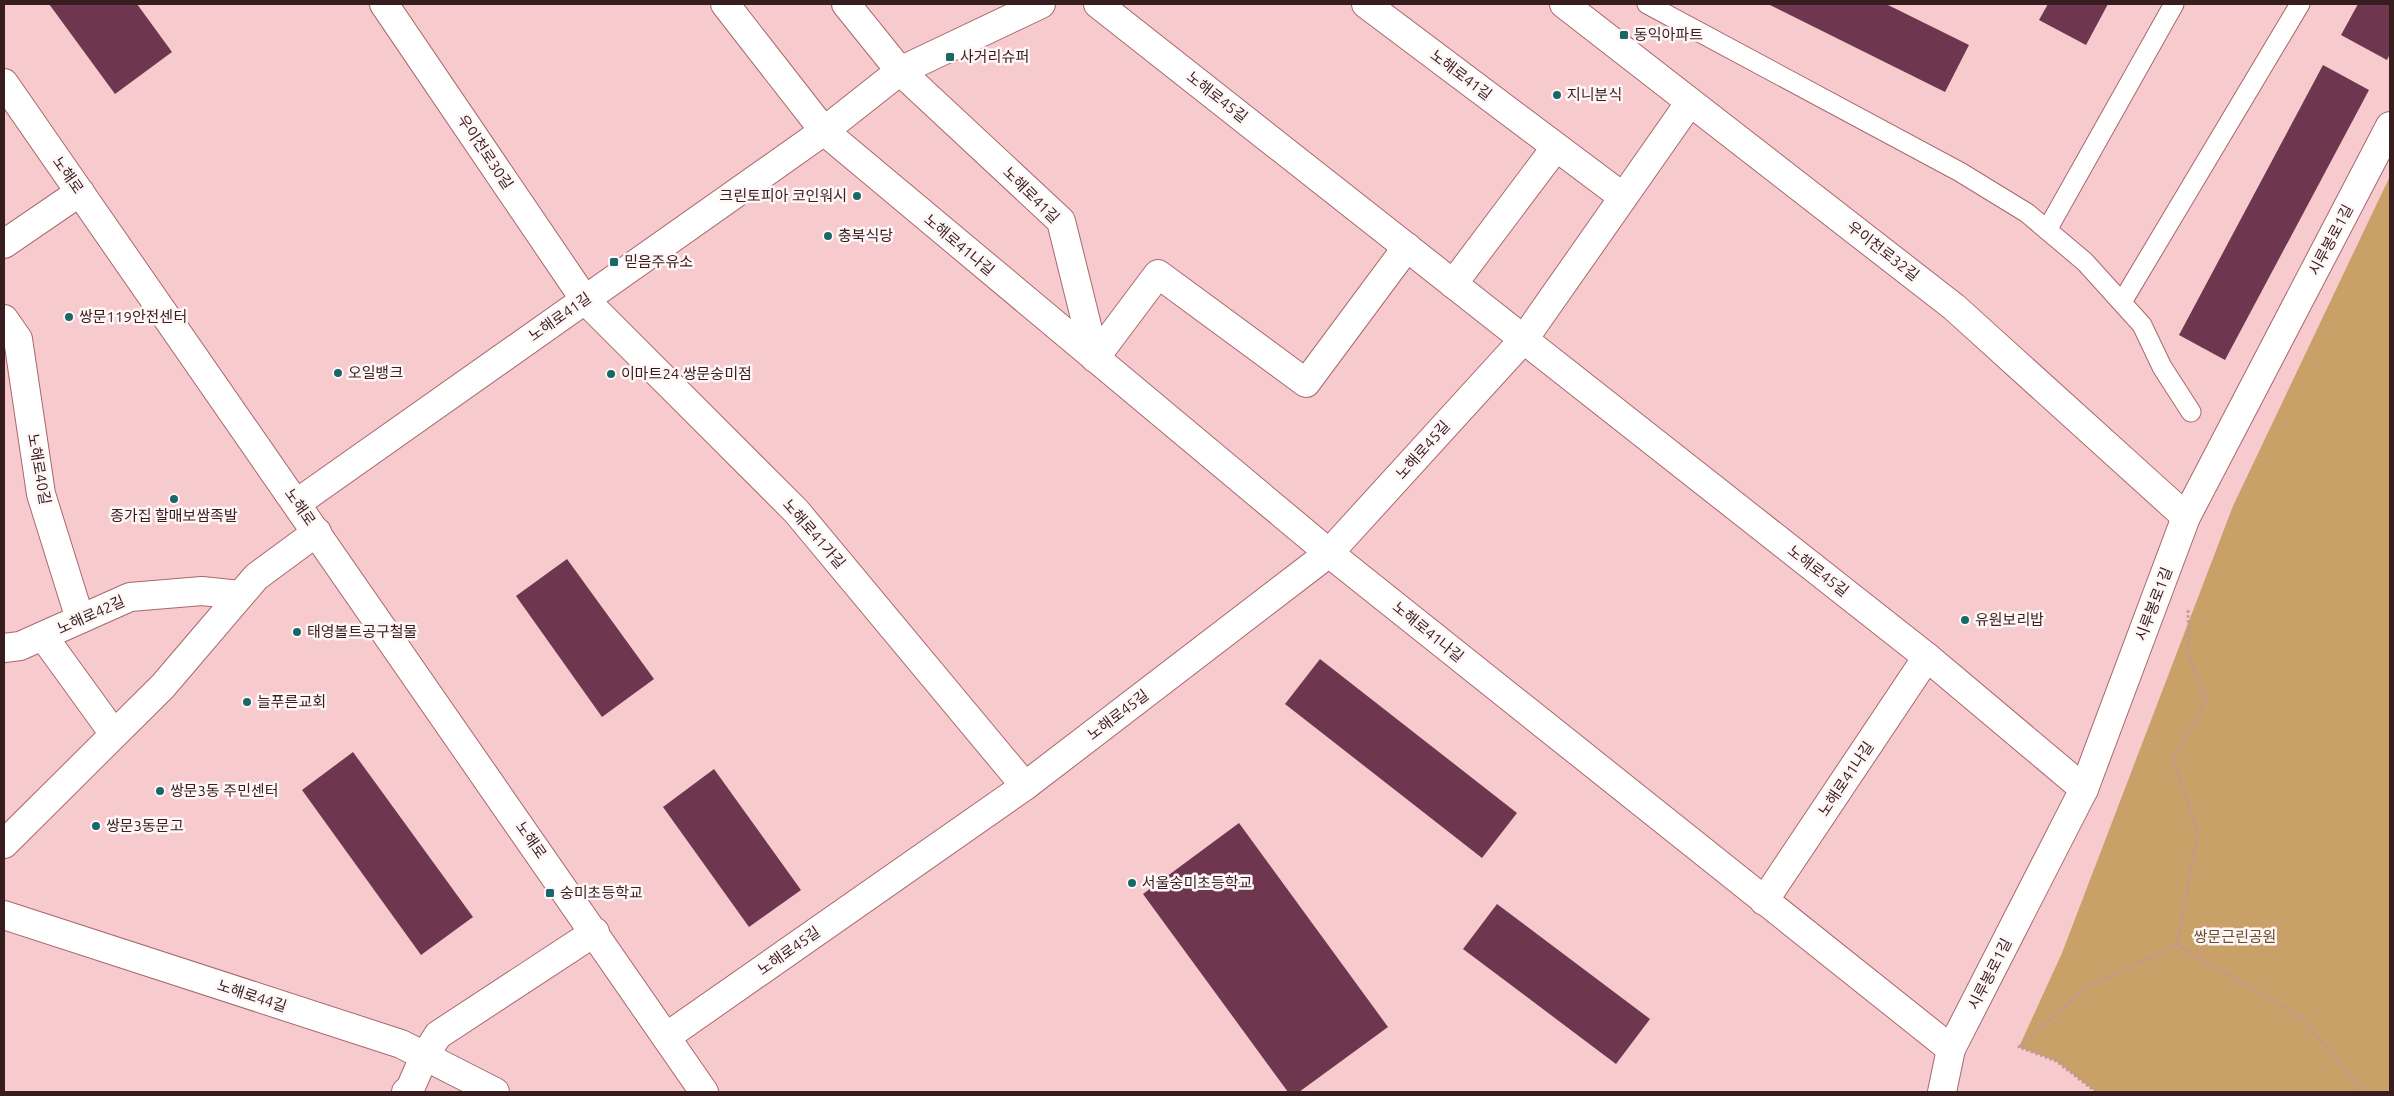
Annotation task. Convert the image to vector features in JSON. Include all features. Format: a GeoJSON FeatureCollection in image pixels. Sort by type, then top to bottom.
{"type":"FeatureCollection","features":[{"type":"Feature","properties":{"kind":"street","name":"우이천로30길"},"geometry":{"type":"LineString","coordinates":[[384,4],[585,300]]}},
{"type":"Feature","properties":{"kind":"street"},"geometry":{"type":"LineString","coordinates":[[725,4],[824,131]]}},
{"type":"Feature","properties":{"kind":"street","name":"노해로41길"},"geometry":{"type":"LineString","coordinates":[[846,4],[900,71],[1061,221],[1095,358]]}},
{"type":"Feature","properties":{"kind":"street","name":"노해로41길"},"geometry":{"type":"LineString","coordinates":[[297,504],[824,131],[900,71],[1041,4]]}},
{"type":"Feature","properties":{"kind":"street","name":"노해로45길"},"geometry":{"type":"LineString","coordinates":[[1098,4],[1927,657],[2084,789]]}},
{"type":"Feature","properties":{"kind":"street","name":"노해로41길"},"geometry":{"type":"LineString","coordinates":[[1366,4],[1624,197]]}},
{"type":"Feature","properties":{"kind":"street","name":"우이천로32길"},"geometry":{"type":"LineString","coordinates":[[1575,7],[1690,102],[1954,307],[2186,516]]}},
{"type":"Feature","properties":{"kind":"street","name":"노해로"},"geometry":{"type":"LineString","coordinates":[[4,83],[595,932],[704,1092]]}},
{"type":"Feature","properties":{"kind":"street","name":"노해로45길"},"geometry":{"type":"LineString","coordinates":[[666,1037],[1025,786],[1329,553],[1524,339],[1690,102]]}},
{"type":"Feature","properties":{"kind":"street","name":"시루봉로1길"},"geometry":{"type":"LineString","coordinates":[[1942,1092],[1951,1049],[2084,789],[2186,516],[2390,126]]}},
{"type":"Feature","properties":{"kind":"street","name":"노해로41나길"},"geometry":{"type":"LineString","coordinates":[[824,131],[1329,553],[1951,1049]]}},
{"type":"Feature","properties":{"kind":"street"},"geometry":{"type":"LineString","coordinates":[[1453,284],[1556,147]]}},
{"type":"Feature","properties":{"kind":"street"},"geometry":{"type":"LineString","coordinates":[[4,244],[80,192]]}},
{"type":"Feature","properties":{"kind":"street"},"geometry":{"type":"LineString","coordinates":[[1095,358],[1158,274],[1306,383],[1408,248]]}},
{"type":"Feature","properties":{"kind":"street","name":"노해로41가길"},"geometry":{"type":"LineString","coordinates":[[585,300],[796,511],[1025,786]]}},
{"type":"Feature","properties":{"kind":"street","name":"노해로40길"},"geometry":{"type":"LineString","coordinates":[[4,319],[18,339],[41,494],[80,619]]}},
{"type":"Feature","properties":{"kind":"street"},"geometry":{"type":"LineString","coordinates":[[4,844],[163,686],[256,577],[317,532]]}},
{"type":"Feature","properties":{"kind":"street","name":"노해로42길"},"geometry":{"type":"LineString","coordinates":[[4,648],[20,646],[130,597],[202,591],[240,595]]}},
{"type":"Feature","properties":{"kind":"street"},"geometry":{"type":"LineString","coordinates":[[44,636],[114,734]]}},
{"type":"Feature","properties":{"kind":"street","name":"노해로41나길"},"geometry":{"type":"LineString","coordinates":[[1764,900],[1927,657]]}},
{"type":"Feature","properties":{"kind":"street","name":"노해로44길"},"geometry":{"type":"LineString","coordinates":[[4,915],[401,1044],[495,1092]]}},
{"type":"Feature","properties":{"kind":"street"},"geometry":{"type":"LineString","coordinates":[[406,1092],[410,1089],[424,1056],[438,1036],[595,932]]}},
{"type":"Feature","properties":{"kind":"lane"},"geometry":{"type":"LineString","coordinates":[[1647,4],[1960,172],[2027,214],[2086,262],[2142,325],[2162,366],[2191,412]]}},
{"type":"Feature","properties":{"kind":"lane"},"geometry":{"type":"LineString","coordinates":[[2047,230],[2174,4]]}},
{"type":"Feature","properties":{"kind":"lane"},"geometry":{"type":"LineString","coordinates":[[2122,302],[2300,4]]}},
{"type":"Feature","properties":{"kind":"path"},"geometry":{"type":"LineString","coordinates":[[2177,945],[2198,832],[2173,760],[2206,699],[2189,657],[2188,601]]}},
{"type":"Feature","properties":{"kind":"path"},"geometry":{"type":"LineString","coordinates":[[2096,1092],[2056,1061],[2019,1047],[2088,986],[2177,945]]}},
{"type":"Feature","properties":{"kind":"path"},"geometry":{"type":"LineString","coordinates":[[2177,945],[2299,1016],[2350,1074],[2362,1092]]}},
{"type":"Feature","properties":{"kind":"green space","name":"쌍문근린공원"},"geometry":{"type":"Polygon","coordinates":[[[2390,176],[2390,1092],[2096,1092],[2056,1061],[2019,1047],[2062,953],[2233,506],[2390,176]]]}},
{"type":"Feature","properties":{"kind":"building"},"geometry":{"type":"Polygon","coordinates":[[[49,4],[137,4],[172,52],[115,94],[49,4]]]}},
{"type":"Feature","properties":{"kind":"building"},"geometry":{"type":"Polygon","coordinates":[[[1768,4],[1886,4],[1969,45],[1945,92],[1768,4]]]}},
{"type":"Feature","properties":{"kind":"building"},"geometry":{"type":"Polygon","coordinates":[[[2048,4],[2108,4],[2086,45],[2039,20],[2048,4]]]}},
{"type":"Feature","properties":{"kind":"building"},"geometry":{"type":"Polygon","coordinates":[[[2358,4],[2390,4],[2390,54],[2387,60],[2341,35],[2358,4]]]}},
{"type":"Feature","properties":{"kind":"building"},"geometry":{"type":"Polygon","coordinates":[[[2323,65],[2369,90],[2225,360],[2179,335],[2323,65]]]}},
{"type":"Feature","properties":{"kind":"building"},"geometry":{"type":"Polygon","coordinates":[[[567,559],[654,679],[602,717],[516,596],[567,559]]]}},
{"type":"Feature","properties":{"kind":"building"},"geometry":{"type":"Polygon","coordinates":[[[1320,659],[1517,813],[1482,858],[1285,704],[1320,659]]]}},
{"type":"Feature","properties":{"kind":"building"},"geometry":{"type":"Polygon","coordinates":[[[353,752],[473,917],[421,955],[302,790],[353,752]]]}},
{"type":"Feature","properties":{"kind":"building"},"geometry":{"type":"Polygon","coordinates":[[[714,769],[801,890],[749,927],[663,807],[714,769]]]}},
{"type":"Feature","properties":{"kind":"building"},"geometry":{"type":"Polygon","coordinates":[[[1239,823],[1388,1027],[1299,1092],[1288,1092],[1143,894],[1239,823]]]}},
{"type":"Feature","properties":{"kind":"building"},"geometry":{"type":"Polygon","coordinates":[[[1497,904],[1650,1019],[1616,1064],[1463,949],[1497,904]]]}},
{"type":"Feature","properties":{"kind":"place","name":"동익아파트"},"geometry":{"type":"Point","coordinates":[1624,35]}},
{"type":"Feature","properties":{"kind":"place","name":"사거리슈퍼"},"geometry":{"type":"Point","coordinates":[950,57]}},
{"type":"Feature","properties":{"kind":"place","name":"지니분식"},"geometry":{"type":"Point","coordinates":[1557,95]}},
{"type":"Feature","properties":{"kind":"place","name":"크린토피아 코인워시"},"geometry":{"type":"Point","coordinates":[857,196]}},
{"type":"Feature","properties":{"kind":"place","name":"충북식당"},"geometry":{"type":"Point","coordinates":[828,236]}},
{"type":"Feature","properties":{"kind":"place","name":"믿음주유소"},"geometry":{"type":"Point","coordinates":[614,262]}},
{"type":"Feature","properties":{"kind":"place","name":"쌍문119안전센터"},"geometry":{"type":"Point","coordinates":[69,317]}},
{"type":"Feature","properties":{"kind":"place","name":"오일뱅크"},"geometry":{"type":"Point","coordinates":[338,373]}},
{"type":"Feature","properties":{"kind":"place","name":"이마트24 쌍문숭미점"},"geometry":{"type":"Point","coordinates":[611,374]}},
{"type":"Feature","properties":{"kind":"place","name":"종가집 할매보쌈족발"},"geometry":{"type":"Point","coordinates":[174,499]}},
{"type":"Feature","properties":{"kind":"place","name":"유원보리밥"},"geometry":{"type":"Point","coordinates":[1965,620]}},
{"type":"Feature","properties":{"kind":"place","name":"태영볼트공구철물"},"geometry":{"type":"Point","coordinates":[297,632]}},
{"type":"Feature","properties":{"kind":"place","name":"늘푸른교회"},"geometry":{"type":"Point","coordinates":[247,702]}},
{"type":"Feature","properties":{"kind":"place","name":"쌍문3동 주민센터"},"geometry":{"type":"Point","coordinates":[160,791]}},
{"type":"Feature","properties":{"kind":"place","name":"쌍문3동문고"},"geometry":{"type":"Point","coordinates":[96,826]}},
{"type":"Feature","properties":{"kind":"place","name":"서울숭미초등학교"},"geometry":{"type":"Point","coordinates":[1132,883]}},
{"type":"Feature","properties":{"kind":"place","name":"숭미초등학교"},"geometry":{"type":"Point","coordinates":[550,893]}}]}
